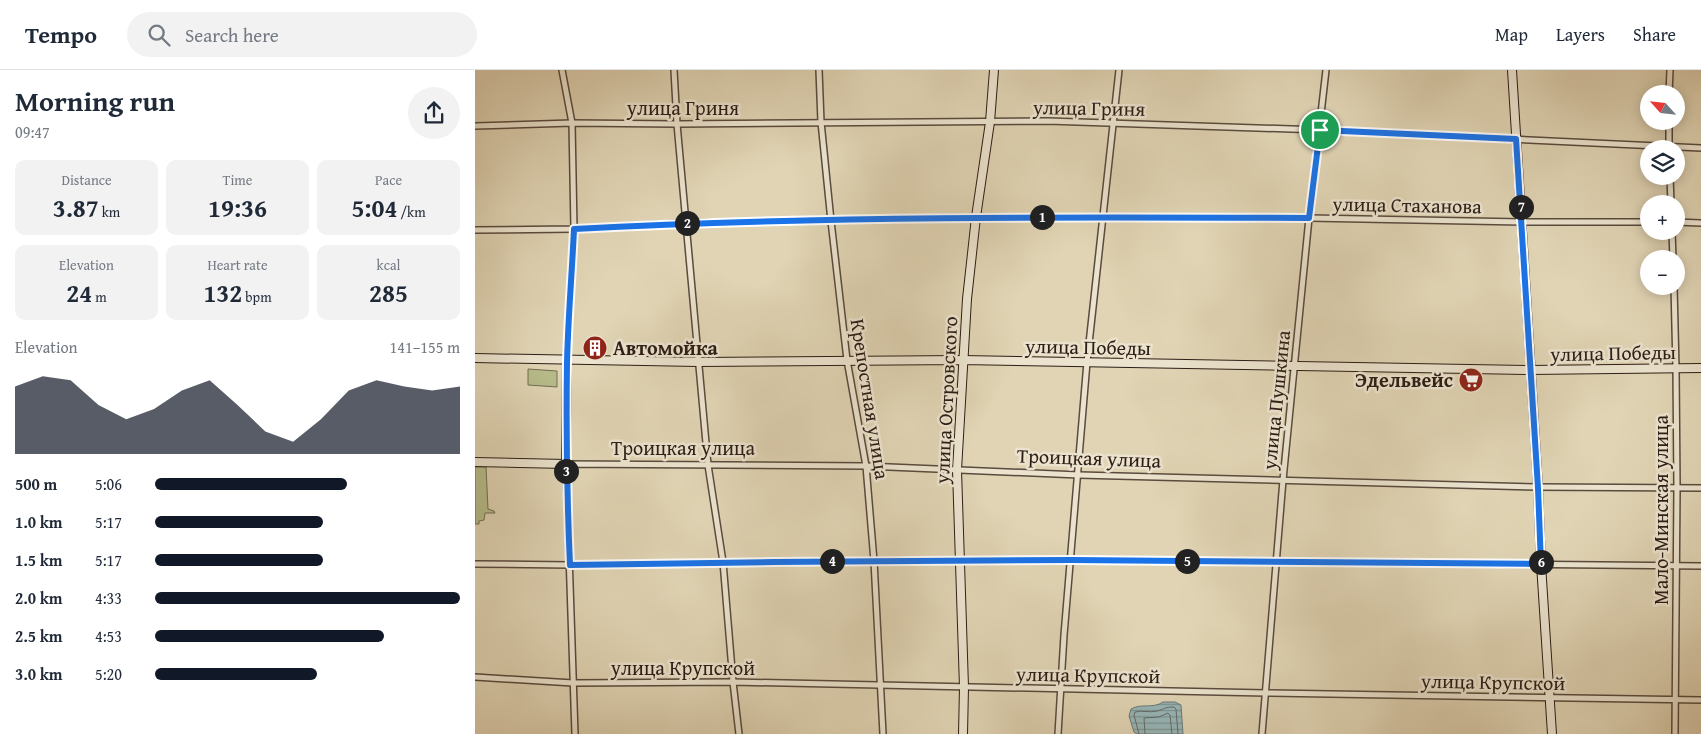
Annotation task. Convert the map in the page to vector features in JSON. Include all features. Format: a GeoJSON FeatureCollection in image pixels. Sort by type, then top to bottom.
{"type":"FeatureCollection","features":[{"type":"Feature","properties":{"kind":"street"},"geometry":{"type":"LineString","coordinates":[[562,70],[572,123],[574,229],[567,360],[566,464],[575,734]]}},
{"type":"Feature","properties":{"kind":"street"},"geometry":{"type":"LineString","coordinates":[[674,70],[677,124],[708,465],[723,562],[739,734]]}},
{"type":"Feature","properties":{"kind":"street","name":"Крепостная улица"},"geometry":{"type":"LineString","coordinates":[[819,70],[821,122],[847,360],[866,466],[874,561],[883,734]]}},
{"type":"Feature","properties":{"kind":"street","name":"улица Островского"},"geometry":{"type":"LineString","coordinates":[[963,734],[964,687],[957,470],[962,360],[976,217],[990,122],[995,70]]}},
{"type":"Feature","properties":{"kind":"street"},"geometry":{"type":"LineString","coordinates":[[1057,734],[1087,362],[1119,70]]}},
{"type":"Feature","properties":{"kind":"street","name":"улица Пушкина"},"geometry":{"type":"LineString","coordinates":[[1262,734],[1283,480],[1326,70]]}},
{"type":"Feature","properties":{"kind":"street"},"geometry":{"type":"LineString","coordinates":[[1512,70],[1552,734]]}},
{"type":"Feature","properties":{"kind":"street"},"geometry":{"type":"LineString","coordinates":[[1669,85],[1670,70]]}},
{"type":"Feature","properties":{"kind":"street","name":"улица Гриня"},"geometry":{"type":"LineString","coordinates":[[475,126],[572,123],[1048,121],[1320,130],[1640,146]]}},
{"type":"Feature","properties":{"kind":"street","name":"улица Гриня"},"geometry":{"type":"LineString","coordinates":[[1685,148],[1701,148]]}},
{"type":"Feature","properties":{"kind":"street","name":"улица Стаханова"},"geometry":{"type":"LineString","coordinates":[[475,230],[574,229],[686,223],[976,217],[1309,218],[1640,222]]}},
{"type":"Feature","properties":{"kind":"street"},"geometry":{"type":"LineString","coordinates":[[1685,222],[1701,223]]}},
{"type":"Feature","properties":{"kind":"street","name":"Мало-Минская улица"},"geometry":{"type":"LineString","coordinates":[[1674,295],[1677,488],[1675,734]]}},
{"type":"Feature","properties":{"kind":"street","name":"улица Победы"},"geometry":{"type":"LineString","coordinates":[[475,358],[699,362],[962,360],[1530,370],[1701,368]]}},
{"type":"Feature","properties":{"kind":"street","name":"Троицкая улица"},"geometry":{"type":"LineString","coordinates":[[475,462],[866,466],[1079,475],[1538,488],[1701,488]]}},
{"type":"Feature","properties":{"kind":"street"},"geometry":{"type":"LineString","coordinates":[[475,564],[570,565],[1071,560],[1701,566]]}},
{"type":"Feature","properties":{"kind":"street","name":"улица Крупской"},"geometry":{"type":"LineString","coordinates":[[475,677],[573,683],[733,682],[1701,700]]}},
{"type":"Feature","properties":{"kind":"green space"},"geometry":{"type":"Polygon","coordinates":[[[528,369],[557,371],[557,387],[528,385],[528,369]]]}},
{"type":"Feature","properties":{"kind":"green space"},"geometry":{"type":"Polygon","coordinates":[[[475,467],[486,467],[488,509],[495,513],[485,513],[484,520],[479,521],[479,524],[475,524],[475,467]]]}},
{"type":"Feature","properties":{"kind":"water"},"geometry":{"type":"Polygon","coordinates":[[[1163,702],[1175,702],[1181,705],[1183,734],[1137,734],[1134,732],[1129,716],[1131,709],[1163,702]]]}},
{"type":"Feature","properties":{"kind":"place","name":"Автомойка"},"geometry":{"type":"Point","coordinates":[595,348]}},
{"type":"Feature","properties":{"kind":"place","name":"Эдельвейс"},"geometry":{"type":"Point","coordinates":[1471,380]}},
{"type":"Feature","properties":{"kind":"route"},"geometry":{"type":"LineString","coordinates":[[1320,130],[1516,139],[1541,564],[1071,560],[570,565],[566,412],[574,229],[686,223],[976,217],[1309,218],[1320,130]]}}]}
